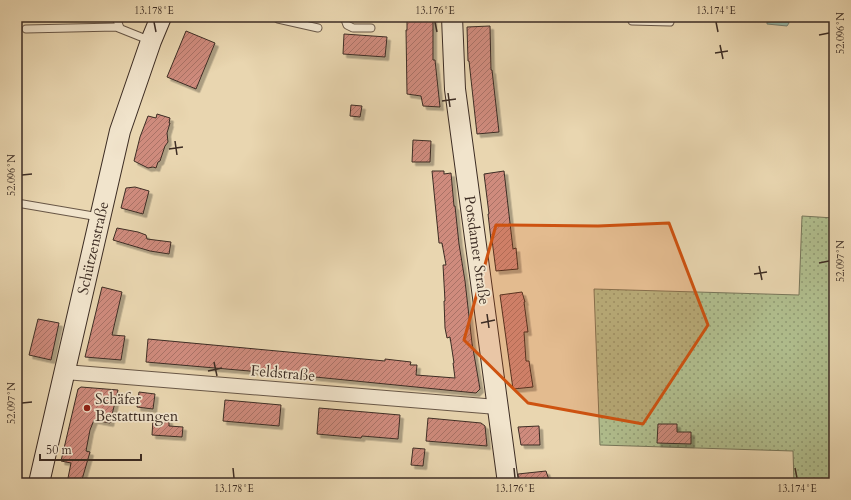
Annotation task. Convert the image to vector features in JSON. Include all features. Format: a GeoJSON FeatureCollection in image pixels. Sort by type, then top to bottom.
{"type":"FeatureCollection","features":[{"type":"Feature","properties":{"kind":"street","name":"Schützenstraße"},"geometry":{"type":"LineString","coordinates":[[39,483],[120,131],[151,41],[161,17]]}},
{"type":"Feature","properties":{"kind":"street","name":"Potsdamer Straße"},"geometry":{"type":"LineString","coordinates":[[452,17],[455,89],[508,483]]}},
{"type":"Feature","properties":{"kind":"street","name":"Feldstraße"},"geometry":{"type":"LineString","coordinates":[[65,372],[497,407]]}},
{"type":"Feature","properties":{"kind":"lane"},"geometry":{"type":"LineString","coordinates":[[116,17],[120,28]]}},
{"type":"Feature","properties":{"kind":"lane"},"geometry":{"type":"LineString","coordinates":[[275,17],[318,28]]}},
{"type":"Feature","properties":{"kind":"lane"},"geometry":{"type":"LineString","coordinates":[[344,17],[347,25],[353,28],[371,28]]}},
{"type":"Feature","properties":{"kind":"lane"},"geometry":{"type":"LineString","coordinates":[[632,17],[632,21],[670,22],[671,17]]}},
{"type":"Feature","properties":{"kind":"lane"},"geometry":{"type":"LineString","coordinates":[[26,29],[116,27],[151,41]]}},
{"type":"Feature","properties":{"kind":"lane"},"geometry":{"type":"LineString","coordinates":[[17,203],[99,218]]}},
{"type":"Feature","properties":{"kind":"highlighted area"},"geometry":{"type":"Polygon","coordinates":[[[669,223],[708,325],[643,424],[528,403],[464,340],[496,225],[598,226],[669,223]]]}},
{"type":"Feature","properties":{"kind":"green space"},"geometry":{"type":"Polygon","coordinates":[[[802,216],[834,218],[834,483],[794,483],[793,451],[600,445],[594,289],[799,295],[802,216]]]}},
{"type":"Feature","properties":{"kind":"shaded area"},"geometry":{"type":"Polygon","coordinates":[[[767,17],[788,17],[789,23],[787,26],[767,24],[767,17]]]}},
{"type":"Feature","properties":{"kind":"building"},"geometry":{"type":"Polygon","coordinates":[[[407,17],[433,17],[433,60],[435,60],[440,107],[423,106],[421,96],[407,94],[407,17]]]}},
{"type":"Feature","properties":{"kind":"building"},"geometry":{"type":"Polygon","coordinates":[[[490,26],[491,70],[499,132],[477,134],[468,61],[467,27],[490,26]]]}},
{"type":"Feature","properties":{"kind":"building"},"geometry":{"type":"Polygon","coordinates":[[[186,31],[215,43],[196,89],[167,77],[186,31]]]}},
{"type":"Feature","properties":{"kind":"building"},"geometry":{"type":"Polygon","coordinates":[[[344,34],[387,37],[385,57],[343,54],[344,34]]]}},
{"type":"Feature","properties":{"kind":"building"},"geometry":{"type":"Polygon","coordinates":[[[351,105],[362,106],[360,117],[350,116],[351,105]]]}},
{"type":"Feature","properties":{"kind":"building"},"geometry":{"type":"Polygon","coordinates":[[[157,114],[170,118],[167,133],[168,142],[156,168],[148,168],[134,161],[140,137],[148,116],[156,118],[157,114]]]}},
{"type":"Feature","properties":{"kind":"building"},"geometry":{"type":"Polygon","coordinates":[[[413,140],[431,141],[430,162],[412,162],[413,140]]]}},
{"type":"Feature","properties":{"kind":"building"},"geometry":{"type":"Polygon","coordinates":[[[432,171],[444,171],[444,174],[451,173],[472,343],[480,389],[476,393],[146,362],[148,339],[385,361],[385,359],[411,362],[410,365],[417,365],[416,375],[455,378],[450,337],[447,338],[445,328],[443,265],[446,265],[442,243],[439,243],[432,171]]]}},
{"type":"Feature","properties":{"kind":"building"},"geometry":{"type":"Polygon","coordinates":[[[504,171],[513,249],[516,248],[518,269],[496,271],[484,174],[504,171]]]}},
{"type":"Feature","properties":{"kind":"building"},"geometry":{"type":"Polygon","coordinates":[[[135,187],[149,191],[143,214],[121,208],[126,188],[135,187]]]}},
{"type":"Feature","properties":{"kind":"building"},"geometry":{"type":"Polygon","coordinates":[[[117,228],[138,232],[146,235],[147,239],[171,242],[169,254],[150,251],[113,240],[117,228]]]}},
{"type":"Feature","properties":{"kind":"building"},"geometry":{"type":"Polygon","coordinates":[[[102,287],[122,292],[112,335],[125,336],[121,360],[85,357],[102,287]]]}},
{"type":"Feature","properties":{"kind":"building"},"geometry":{"type":"Polygon","coordinates":[[[522,292],[525,302],[528,332],[524,332],[526,361],[529,361],[533,387],[513,389],[500,295],[522,292]]]}},
{"type":"Feature","properties":{"kind":"building"},"geometry":{"type":"Polygon","coordinates":[[[38,319],[59,323],[51,360],[29,355],[38,319]]]}},
{"type":"Feature","properties":{"kind":"building"},"geometry":{"type":"Polygon","coordinates":[[[81,387],[118,390],[110,423],[94,420],[90,430],[86,451],[90,452],[81,483],[67,483],[71,463],[61,461],[78,389],[81,387]]]}},
{"type":"Feature","properties":{"kind":"building"},"geometry":{"type":"Polygon","coordinates":[[[139,392],[155,394],[153,409],[137,407],[139,392]]]}},
{"type":"Feature","properties":{"kind":"building"},"geometry":{"type":"Polygon","coordinates":[[[225,400],[281,405],[279,426],[223,421],[225,400]]]}},
{"type":"Feature","properties":{"kind":"building"},"geometry":{"type":"Polygon","coordinates":[[[319,408],[400,415],[398,439],[362,436],[361,438],[317,434],[319,408]]]}},
{"type":"Feature","properties":{"kind":"building"},"geometry":{"type":"Polygon","coordinates":[[[428,418],[481,423],[485,426],[487,446],[426,441],[428,418]]]}},
{"type":"Feature","properties":{"kind":"building"},"geometry":{"type":"Polygon","coordinates":[[[153,419],[169,420],[169,426],[183,427],[182,437],[152,435],[153,419]]]}},
{"type":"Feature","properties":{"kind":"building"},"geometry":{"type":"Polygon","coordinates":[[[658,424],[677,424],[677,432],[691,432],[691,444],[657,443],[658,424]]]}},
{"type":"Feature","properties":{"kind":"building"},"geometry":{"type":"Polygon","coordinates":[[[539,426],[540,445],[521,445],[518,427],[539,426]]]}},
{"type":"Feature","properties":{"kind":"building"},"geometry":{"type":"Polygon","coordinates":[[[413,448],[425,449],[423,466],[411,465],[413,448]]]}},
{"type":"Feature","properties":{"kind":"building"},"geometry":{"type":"Polygon","coordinates":[[[546,471],[550,483],[519,483],[518,474],[546,471]]]}},
{"type":"Feature","properties":{"kind":"place","name":"Schäfer Bestattungen"},"geometry":{"type":"Point","coordinates":[87,408]}}]}
